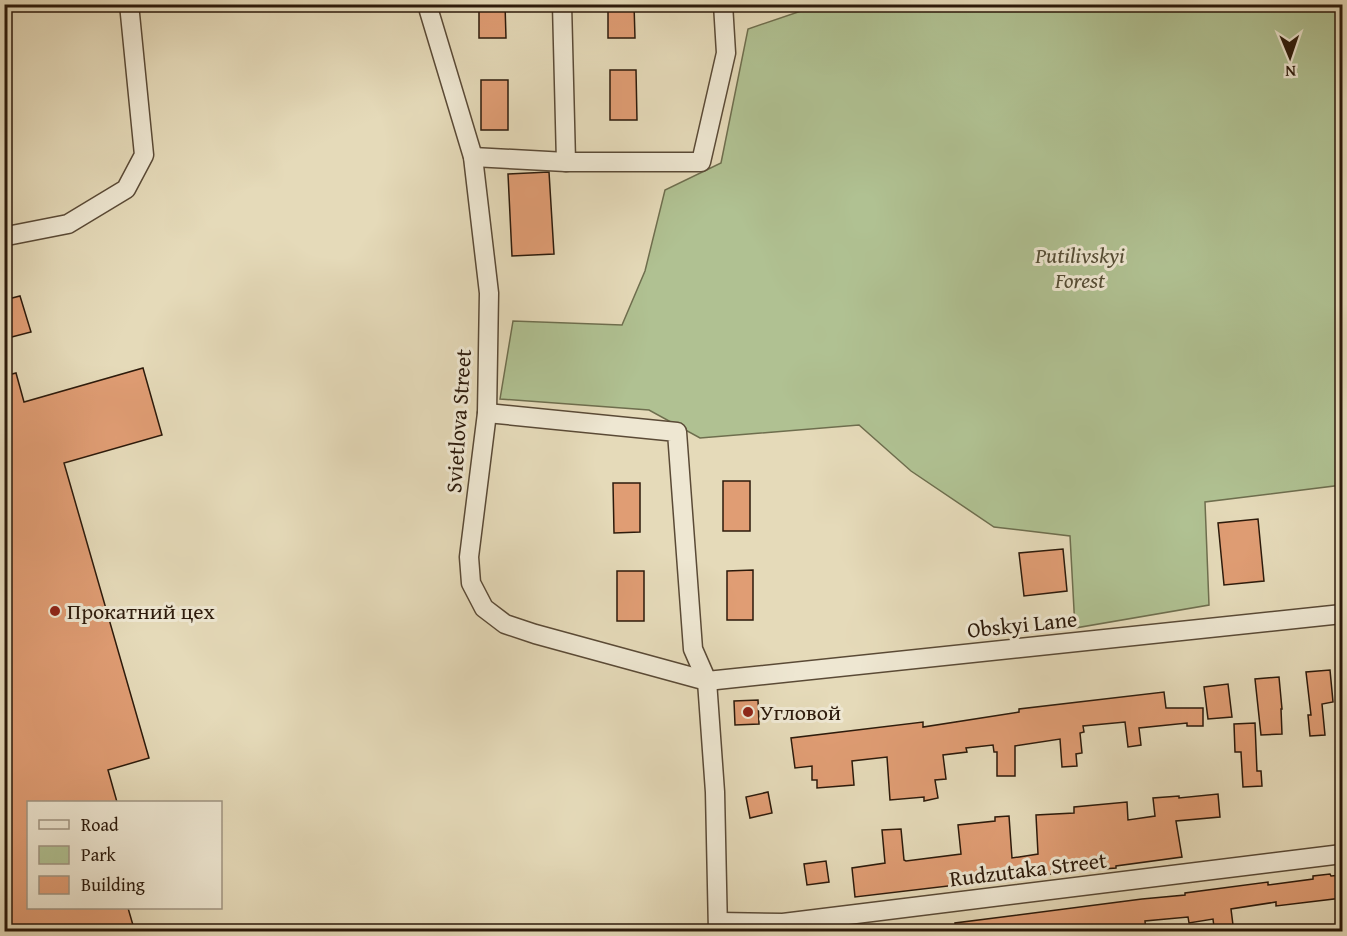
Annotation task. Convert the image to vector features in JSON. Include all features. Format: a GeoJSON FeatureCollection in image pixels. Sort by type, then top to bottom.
{"type":"FeatureCollection","features":[{"type":"Feature","properties":{"kind":"street"},"geometry":{"type":"LineString","coordinates":[[12,234],[68,224],[126,189],[144,155],[129,4]]}},
{"type":"Feature","properties":{"kind":"street","name":"Svietlova Street"},"geometry":{"type":"LineString","coordinates":[[429,4],[429,11],[473,157],[489,293],[487,413],[469,557],[471,583],[484,608],[505,624],[707,681]]}},
{"type":"Feature","properties":{"kind":"street"},"geometry":{"type":"LineString","coordinates":[[562,4],[566,162]]}},
{"type":"Feature","properties":{"kind":"street"},"geometry":{"type":"LineString","coordinates":[[473,157],[566,162],[701,162],[726,53],[723,4]]}},
{"type":"Feature","properties":{"kind":"street"},"geometry":{"type":"LineString","coordinates":[[487,413],[677,432],[693,649],[707,681],[715,792],[718,927]]}},
{"type":"Feature","properties":{"kind":"street","name":"Obskyi Lane"},"geometry":{"type":"LineString","coordinates":[[707,681],[1342,614]]}},
{"type":"Feature","properties":{"kind":"street","name":"Rudzutaka Street"},"geometry":{"type":"LineString","coordinates":[[718,927],[783,923],[1342,854]]}},
{"type":"Feature","properties":{"kind":"green space","name":"Putilivskyi Forest"},"geometry":{"type":"Polygon","coordinates":[[[846,4],[1342,5],[1342,485],[1205,502],[1209,605],[1075,628],[1070,536],[994,527],[911,471],[859,425],[700,438],[649,410],[500,399],[513,321],[622,325],[645,271],[665,190],[721,163],[748,29],[804,10],[846,4]]]}},
{"type":"Feature","properties":{"kind":"building"},"geometry":{"type":"Polygon","coordinates":[[[479,4],[505,4],[506,38],[479,38],[479,4]]]}},
{"type":"Feature","properties":{"kind":"building"},"geometry":{"type":"Polygon","coordinates":[[[608,4],[634,4],[635,38],[608,38],[608,4]]]}},
{"type":"Feature","properties":{"kind":"building"},"geometry":{"type":"Polygon","coordinates":[[[610,70],[636,70],[637,120],[610,120],[610,70]]]}},
{"type":"Feature","properties":{"kind":"building"},"geometry":{"type":"Polygon","coordinates":[[[481,80],[508,80],[508,130],[481,130],[481,80]]]}},
{"type":"Feature","properties":{"kind":"building"},"geometry":{"type":"Polygon","coordinates":[[[549,172],[554,254],[512,256],[508,174],[549,172]]]}},
{"type":"Feature","properties":{"kind":"building"},"geometry":{"type":"Polygon","coordinates":[[[20,296],[31,332],[4,339],[4,300],[20,296]]]}},
{"type":"Feature","properties":{"kind":"building","name":"Прокатний цех"},"geometry":{"type":"Polygon","coordinates":[[[143,368],[162,435],[64,463],[149,758],[108,770],[117,801],[27,801],[27,909],[128,909],[135,932],[4,932],[4,376],[16,373],[24,402],[143,368]]]}},
{"type":"Feature","properties":{"kind":"building"},"geometry":{"type":"Polygon","coordinates":[[[723,481],[750,481],[750,531],[723,531],[723,481]]]}},
{"type":"Feature","properties":{"kind":"building"},"geometry":{"type":"Polygon","coordinates":[[[613,483],[640,483],[640,532],[614,533],[613,483]]]}},
{"type":"Feature","properties":{"kind":"building"},"geometry":{"type":"Polygon","coordinates":[[[1258,519],[1264,581],[1224,585],[1218,523],[1258,519]]]}},
{"type":"Feature","properties":{"kind":"building"},"geometry":{"type":"Polygon","coordinates":[[[1063,549],[1067,591],[1024,596],[1019,553],[1063,549]]]}},
{"type":"Feature","properties":{"kind":"building"},"geometry":{"type":"Polygon","coordinates":[[[753,570],[753,620],[727,620],[727,571],[753,570]]]}},
{"type":"Feature","properties":{"kind":"building"},"geometry":{"type":"Polygon","coordinates":[[[617,571],[644,571],[644,621],[617,621],[617,571]]]}},
{"type":"Feature","properties":{"kind":"building"},"geometry":{"type":"Polygon","coordinates":[[[1330,670],[1333,702],[1322,704],[1325,735],[1310,736],[1308,715],[1311,715],[1306,672],[1330,670]]]}},
{"type":"Feature","properties":{"kind":"building"},"geometry":{"type":"Polygon","coordinates":[[[1279,677],[1282,734],[1261,735],[1255,679],[1279,677]]]}},
{"type":"Feature","properties":{"kind":"building"},"geometry":{"type":"Polygon","coordinates":[[[1228,684],[1232,717],[1208,719],[1204,687],[1228,684]]]}},
{"type":"Feature","properties":{"kind":"building"},"geometry":{"type":"Polygon","coordinates":[[[1164,692],[1166,708],[1203,708],[1203,726],[1187,726],[1187,723],[1139,728],[1141,745],[1128,747],[1125,722],[1083,726],[1084,732],[1080,733],[1082,753],[1076,754],[1077,766],[1062,767],[1060,739],[1015,746],[1015,776],[997,776],[997,752],[994,752],[993,745],[966,748],[967,752],[943,755],[946,779],[935,780],[938,798],[924,801],[924,797],[890,800],[887,757],[852,761],[854,785],[817,788],[817,780],[812,780],[812,766],[795,768],[791,738],[923,722],[923,727],[1019,712],[1019,709],[1164,692]]]}},
{"type":"Feature","properties":{"kind":"building"},"geometry":{"type":"Polygon","coordinates":[[[758,700],[759,724],[735,725],[734,701],[758,700]]]}},
{"type":"Feature","properties":{"kind":"building"},"geometry":{"type":"Polygon","coordinates":[[[1255,723],[1257,771],[1261,771],[1262,786],[1243,787],[1241,752],[1235,752],[1234,724],[1255,723]]]}},
{"type":"Feature","properties":{"kind":"building"},"geometry":{"type":"Polygon","coordinates":[[[768,792],[772,813],[750,818],[746,797],[768,792]]]}},
{"type":"Feature","properties":{"kind":"building"},"geometry":{"type":"Polygon","coordinates":[[[1218,794],[1220,817],[1176,821],[1182,857],[1116,866],[1116,868],[855,897],[852,868],[885,863],[882,830],[901,829],[904,860],[906,861],[961,854],[958,825],[995,821],[995,817],[1009,816],[1012,858],[1038,854],[1036,815],[1074,813],[1074,807],[1127,802],[1128,820],[1155,816],[1153,798],[1218,794]]]}},
{"type":"Feature","properties":{"kind":"building"},"geometry":{"type":"Polygon","coordinates":[[[826,861],[829,882],[807,885],[804,864],[826,861]]]}},
{"type":"Feature","properties":{"kind":"building"},"geometry":{"type":"Polygon","coordinates":[[[1330,874],[1331,876],[1342,875],[1342,898],[1276,906],[1276,902],[1231,909],[1233,925],[1214,927],[1213,919],[1189,923],[1188,917],[1145,921],[1146,932],[1086,932],[1085,927],[1052,932],[956,932],[955,923],[1185,895],[1185,893],[1268,882],[1268,885],[1313,879],[1313,876],[1330,874]]]}},
{"type":"Feature","properties":{"kind":"place","name":"Прокатний цех"},"geometry":{"type":"Point","coordinates":[55,611]}},
{"type":"Feature","properties":{"kind":"place","name":"Угловой"},"geometry":{"type":"Point","coordinates":[748,712]}}]}
